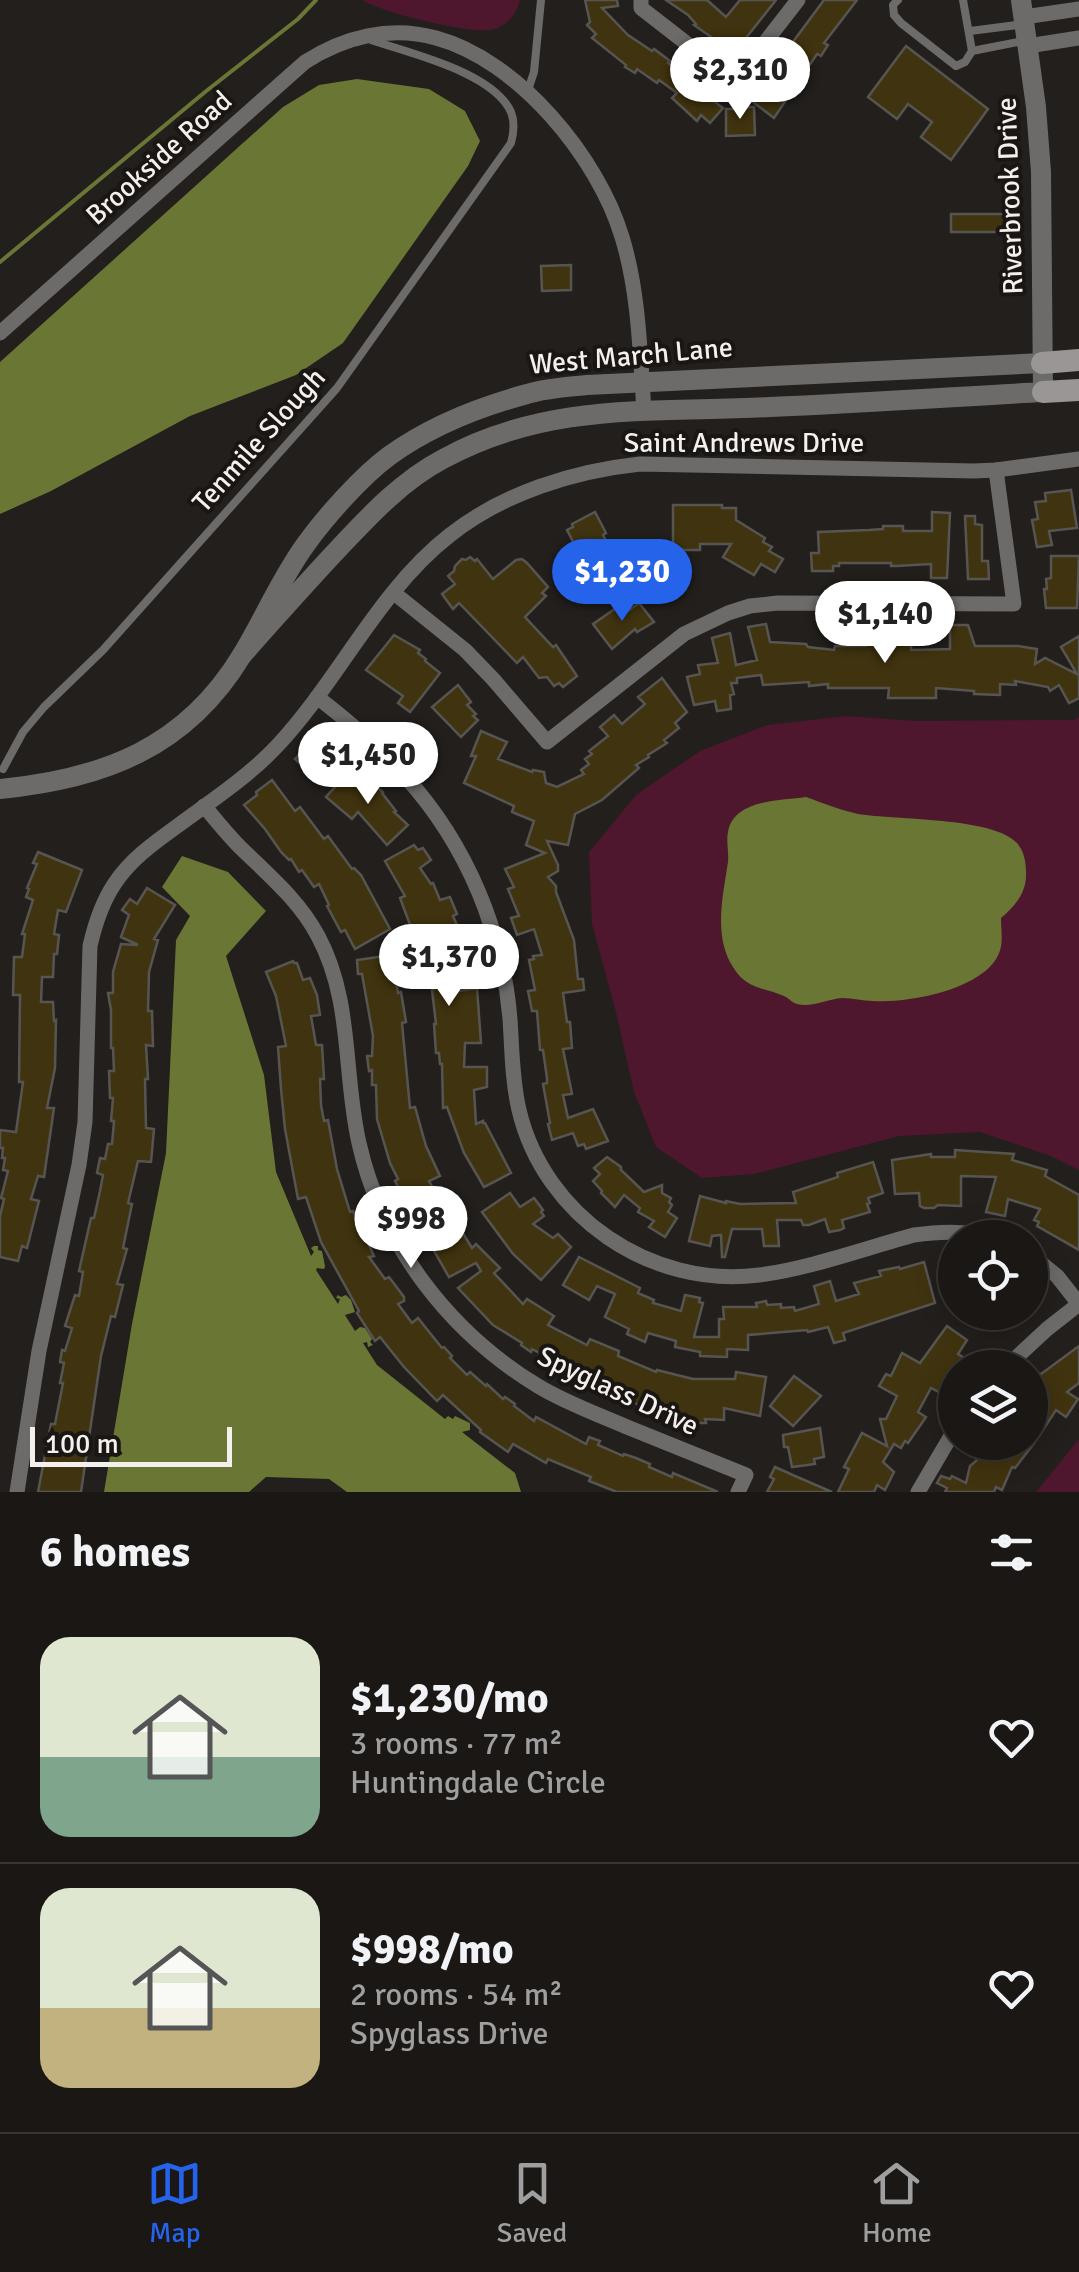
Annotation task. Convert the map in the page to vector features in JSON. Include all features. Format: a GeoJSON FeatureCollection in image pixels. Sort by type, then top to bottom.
{"type":"FeatureCollection","features":[{"type":"Feature","properties":{"kind":"main road","name":"West March Lane"},"geometry":{"type":"LineString","coordinates":[[1042,362],[1079,360]]}},
{"type":"Feature","properties":{"kind":"main road","name":"West March Lane"},"geometry":{"type":"LineString","coordinates":[[1043,392],[1079,390]]}},
{"type":"Feature","properties":{"kind":"street"},"geometry":{"type":"LineString","coordinates":[[641,0],[641,8],[736,81],[798,0]]}},
{"type":"Feature","properties":{"kind":"street"},"geometry":{"type":"LineString","coordinates":[[1025,25],[1079,9]]}},
{"type":"Feature","properties":{"kind":"street"},"geometry":{"type":"LineString","coordinates":[[1025,25],[1079,38]]}},
{"type":"Feature","properties":{"kind":"street","name":"Riverbrook Drive"},"geometry":{"type":"LineString","coordinates":[[1025,25],[1041,172],[1043,392]]}},
{"type":"Feature","properties":{"kind":"street","name":"Brookside Road"},"geometry":{"type":"LineString","coordinates":[[0,333],[305,62],[326,49],[361,37],[401,33],[464,47],[512,80],[567,134],[586,162],[622,234],[632,275],[644,410]]}},
{"type":"Feature","properties":{"kind":"street","name":"West March Lane"},"geometry":{"type":"LineString","coordinates":[[2,779],[92,773],[123,762],[183,725],[208,701],[242,654],[306,544],[342,500],[388,457],[472,412],[530,392],[587,385],[1042,362]]}},
{"type":"Feature","properties":{"kind":"street","name":"West March Lane"},"geometry":{"type":"LineString","coordinates":[[242,654],[380,506],[442,459],[488,437],[540,421],[597,412],[766,408],[1043,392]]}},
{"type":"Feature","properties":{"kind":"street","name":"Saint Andrews Drive"},"geometry":{"type":"LineString","coordinates":[[17,1492],[39,1351],[80,1165],[87,1086],[88,968],[95,923],[130,864],[251,771],[276,747],[431,551],[452,533],[508,500],[548,484],[611,467],[640,464],[996,470],[1079,459]]}},
{"type":"Feature","properties":{"kind":"street"},"geometry":{"type":"LineString","coordinates":[[394,593],[465,650],[547,742],[684,634],[739,610],[778,602],[1014,604],[996,470]]}},
{"type":"Feature","properties":{"kind":"street"},"geometry":{"type":"LineString","coordinates":[[317,697],[360,730],[414,785],[466,865],[485,909],[505,980],[514,1087],[527,1137],[551,1182],[586,1222],[608,1239],[652,1262],[678,1270],[732,1277],[780,1272],[938,1232]]}},
{"type":"Feature","properties":{"kind":"street","name":"Spyglass Drive"},"geometry":{"type":"LineString","coordinates":[[204,806],[292,898],[318,936],[340,990],[352,1103],[368,1175],[394,1236],[430,1292],[481,1345],[540,1388],[746,1475],[738,1492]]}},
{"type":"Feature","properties":{"kind":"street"},"geometry":{"type":"LineString","coordinates":[[1024,1350],[1079,1304],[1048,1268]]}},
{"type":"Feature","properties":{"kind":"street"},"geometry":{"type":"LineString","coordinates":[[918,1492],[938,1458]]}},
{"type":"Feature","properties":{"kind":"lane"},"geometry":{"type":"LineString","coordinates":[[527,92],[534,72],[541,0]]}},
{"type":"Feature","properties":{"kind":"lane"},"geometry":{"type":"LineString","coordinates":[[898,0],[893,4],[900,24],[956,66],[966,62],[972,52],[963,0]]}},
{"type":"Feature","properties":{"kind":"lane"},"geometry":{"type":"LineString","coordinates":[[972,52],[990,48],[1025,25]]}},
{"type":"Feature","properties":{"kind":"lane"},"geometry":{"type":"LineString","coordinates":[[970,31],[1025,25]]}},
{"type":"Feature","properties":{"kind":"lane"},"geometry":{"type":"LineString","coordinates":[[987,30],[990,48]]}},
{"type":"Feature","properties":{"kind":"lane","name":"Tenmile Slough"},"geometry":{"type":"LineString","coordinates":[[2,779],[23,732],[44,707],[103,650],[337,388],[507,150],[513,134],[512,117],[503,100],[481,83],[433,60],[361,37]]}},
{"type":"Feature","properties":{"kind":"shaded area"},"geometry":{"type":"Polygon","coordinates":[[[362,0],[520,0],[508,21],[484,30],[428,22],[362,0]]]}},
{"type":"Feature","properties":{"kind":"shaded area"},"geometry":{"type":"Polygon","coordinates":[[[357,79],[429,89],[465,111],[480,141],[468,166],[343,343],[296,375],[190,416],[0,514],[0,362],[283,107],[319,85],[357,79]]]}},
{"type":"Feature","properties":{"kind":"shaded area"},"geometry":{"type":"Polygon","coordinates":[[[847,716],[914,721],[1079,717],[1079,1170],[1051,1156],[980,1132],[899,1136],[754,1174],[702,1178],[656,1147],[634,1092],[592,924],[589,852],[636,795],[700,751],[767,725],[847,716]]]}},
{"type":"Feature","properties":{"kind":"shaded area"},"geometry":{"type":"Polygon","coordinates":[[[806,797],[858,814],[987,828],[1017,843],[1025,861],[1025,886],[1001,918],[1001,946],[994,962],[971,981],[955,988],[887,1001],[842,998],[802,1005],[744,980],[727,955],[721,929],[728,832],[732,821],[748,807],[806,797]]]}},
{"type":"Feature","properties":{"kind":"shaded area"},"geometry":{"type":"Polygon","coordinates":[[[182,856],[228,872],[266,911],[226,956],[264,1075],[276,1172],[311,1256],[314,1246],[322,1251],[325,1266],[316,1270],[338,1304],[338,1295],[351,1300],[355,1312],[345,1315],[355,1331],[365,1328],[373,1345],[363,1343],[377,1365],[445,1419],[455,1416],[470,1423],[470,1430],[462,1432],[515,1473],[521,1492],[347,1492],[329,1479],[266,1477],[249,1492],[104,1492],[166,1153],[176,940],[190,916],[162,887],[182,856]]]}},
{"type":"Feature","properties":{"kind":"shaded area"},"geometry":{"type":"Polygon","coordinates":[[[1079,1439],[1079,1492],[1036,1492],[1079,1439]]]}},
{"type":"Feature","properties":{"kind":"building"},"geometry":{"type":"Polygon","coordinates":[[[585,0],[617,0],[618,6],[602,8],[628,35],[670,61],[723,108],[710,123],[701,115],[697,121],[672,98],[677,93],[637,69],[635,73],[625,67],[592,38],[596,34],[587,25],[590,22],[585,0]]]}},
{"type":"Feature","properties":{"kind":"building"},"geometry":{"type":"Polygon","coordinates":[[[666,0],[707,0],[726,17],[740,0],[776,0],[734,53],[666,0]]]}},
{"type":"Feature","properties":{"kind":"building"},"geometry":{"type":"Polygon","coordinates":[[[824,0],[857,0],[774,118],[753,102],[824,0]]]}},
{"type":"Feature","properties":{"kind":"building"},"geometry":{"type":"Polygon","coordinates":[[[906,46],[988,109],[951,160],[921,137],[932,122],[908,104],[897,119],[868,97],[906,46]]]}},
{"type":"Feature","properties":{"kind":"building"},"geometry":{"type":"Polygon","coordinates":[[[754,107],[755,135],[726,136],[726,109],[754,107]]]}},
{"type":"Feature","properties":{"kind":"building"},"geometry":{"type":"Polygon","coordinates":[[[951,214],[1008,214],[1008,232],[951,232],[951,214]]]}},
{"type":"Feature","properties":{"kind":"building"},"geometry":{"type":"Polygon","coordinates":[[[571,265],[571,290],[542,291],[541,266],[571,265]]]}},
{"type":"Feature","properties":{"kind":"building"},"geometry":{"type":"Polygon","coordinates":[[[1071,490],[1077,528],[1049,531],[1052,545],[1037,547],[1032,520],[1038,519],[1035,502],[1046,501],[1045,493],[1071,490]]]}},
{"type":"Feature","properties":{"kind":"building"},"geometry":{"type":"Polygon","coordinates":[[[673,505],[736,508],[736,520],[765,538],[763,542],[772,547],[769,551],[783,559],[775,572],[761,564],[754,575],[723,557],[731,544],[700,544],[700,550],[673,550],[673,505]]]}},
{"type":"Feature","properties":{"kind":"building"},"geometry":{"type":"Polygon","coordinates":[[[595,512],[606,541],[591,549],[605,577],[590,584],[567,530],[595,512]]]}},
{"type":"Feature","properties":{"kind":"building"},"geometry":{"type":"Polygon","coordinates":[[[932,512],[950,513],[947,578],[931,578],[931,564],[839,563],[833,571],[812,571],[811,553],[819,553],[818,532],[883,526],[932,531],[932,512]]]}},
{"type":"Feature","properties":{"kind":"building"},"geometry":{"type":"Polygon","coordinates":[[[965,516],[975,516],[975,524],[982,525],[982,561],[988,561],[989,579],[968,579],[965,516]]]}},
{"type":"Feature","properties":{"kind":"building"},"geometry":{"type":"Polygon","coordinates":[[[1051,556],[1079,556],[1077,608],[1046,608],[1044,589],[1046,579],[1051,578],[1051,556]]]}},
{"type":"Feature","properties":{"kind":"building"},"geometry":{"type":"Polygon","coordinates":[[[470,557],[477,559],[493,579],[516,560],[527,563],[548,587],[542,593],[546,596],[525,617],[553,647],[556,645],[577,676],[563,687],[559,683],[554,686],[547,677],[539,678],[523,657],[517,663],[459,603],[453,609],[442,594],[455,584],[448,576],[455,566],[470,557]]]}},
{"type":"Feature","properties":{"kind":"building"},"geometry":{"type":"Polygon","coordinates":[[[639,603],[654,622],[637,632],[635,629],[612,649],[593,624],[622,604],[628,611],[639,603]]]}},
{"type":"Feature","properties":{"kind":"building"},"geometry":{"type":"Polygon","coordinates":[[[882,623],[883,629],[912,629],[911,650],[950,649],[950,625],[968,625],[975,646],[1037,649],[1035,664],[1045,658],[1077,674],[1061,647],[1079,636],[1079,698],[1069,703],[1059,685],[1050,691],[1048,687],[1015,681],[1016,685],[1000,684],[1000,695],[936,688],[936,698],[888,698],[889,688],[828,688],[828,684],[809,686],[809,682],[763,685],[761,675],[737,678],[737,683],[731,683],[731,709],[717,711],[715,701],[694,705],[687,677],[700,674],[698,665],[718,663],[712,638],[730,633],[736,665],[757,660],[748,627],[766,624],[770,642],[834,650],[835,646],[866,646],[866,626],[882,623]]]}},
{"type":"Feature","properties":{"kind":"building"},"geometry":{"type":"Polygon","coordinates":[[[394,635],[420,650],[418,653],[440,673],[410,712],[398,703],[403,696],[366,670],[394,635]]]}},
{"type":"Feature","properties":{"kind":"building"},"geometry":{"type":"Polygon","coordinates":[[[662,678],[687,712],[675,723],[679,728],[602,800],[575,814],[568,845],[547,841],[558,865],[558,871],[548,877],[556,886],[574,940],[578,979],[583,979],[584,990],[563,993],[572,1048],[563,1049],[572,1094],[563,1095],[568,1118],[593,1109],[608,1141],[586,1149],[584,1144],[578,1146],[573,1133],[552,1140],[537,1011],[532,1011],[528,991],[535,990],[529,960],[542,955],[534,929],[517,935],[511,918],[519,916],[508,889],[514,887],[505,869],[545,853],[526,845],[534,821],[512,812],[514,806],[464,783],[476,756],[471,756],[481,731],[507,742],[498,759],[532,772],[544,772],[546,783],[557,787],[584,774],[581,770],[589,764],[585,759],[592,754],[589,751],[608,736],[600,727],[614,715],[622,724],[645,704],[638,697],[662,678]]]}},
{"type":"Feature","properties":{"kind":"building"},"geometry":{"type":"Polygon","coordinates":[[[458,685],[478,720],[461,737],[432,707],[458,685]]]}},
{"type":"Feature","properties":{"kind":"building"},"geometry":{"type":"Polygon","coordinates":[[[325,743],[337,758],[315,777],[295,759],[309,745],[316,751],[325,743]]]}},
{"type":"Feature","properties":{"kind":"building"},"geometry":{"type":"Polygon","coordinates":[[[345,776],[358,786],[368,780],[383,792],[394,812],[408,825],[387,845],[358,812],[352,819],[326,797],[345,776]]]}},
{"type":"Feature","properties":{"kind":"building"},"geometry":{"type":"Polygon","coordinates":[[[272,780],[295,811],[300,807],[324,839],[328,836],[361,875],[390,929],[355,949],[345,930],[341,932],[319,884],[314,887],[302,870],[299,872],[244,805],[272,780]]]}},
{"type":"Feature","properties":{"kind":"building"},"geometry":{"type":"Polygon","coordinates":[[[414,845],[418,850],[423,848],[431,860],[420,868],[433,883],[440,900],[450,897],[457,914],[453,916],[471,967],[455,972],[459,991],[477,988],[481,1043],[465,1043],[464,1067],[487,1067],[487,1087],[474,1090],[476,1124],[485,1123],[511,1173],[484,1187],[464,1153],[447,1107],[443,1108],[434,989],[400,898],[405,896],[385,861],[414,845]]]}},
{"type":"Feature","properties":{"kind":"building"},"geometry":{"type":"Polygon","coordinates":[[[38,852],[82,870],[66,912],[58,910],[53,977],[42,977],[41,1002],[53,1002],[56,1020],[55,1068],[47,1108],[54,1108],[44,1177],[38,1176],[31,1199],[39,1201],[27,1248],[22,1246],[18,1261],[0,1257],[4,1199],[1,1198],[8,1171],[3,1170],[0,1130],[16,1132],[23,1082],[19,1082],[20,995],[13,995],[14,957],[22,957],[22,934],[33,900],[26,897],[27,888],[38,852]]]}},
{"type":"Feature","properties":{"kind":"building"},"geometry":{"type":"Polygon","coordinates":[[[147,888],[175,905],[154,939],[158,940],[149,972],[148,1011],[152,1011],[153,1046],[146,1045],[145,1079],[146,1128],[154,1129],[151,1162],[138,1161],[128,1203],[132,1204],[123,1248],[127,1249],[117,1284],[123,1285],[101,1356],[81,1492],[38,1492],[63,1383],[62,1350],[65,1351],[72,1328],[65,1326],[75,1295],[79,1296],[83,1272],[79,1271],[103,1175],[97,1173],[100,1158],[105,1159],[108,1144],[112,1144],[109,1071],[114,1071],[108,993],[113,993],[113,972],[121,944],[138,945],[121,937],[129,915],[122,910],[130,899],[137,904],[147,888]]]}},
{"type":"Feature","properties":{"kind":"building"},"geometry":{"type":"Polygon","coordinates":[[[392,955],[406,1022],[402,1023],[410,1108],[415,1107],[440,1176],[429,1181],[472,1248],[476,1244],[500,1268],[494,1273],[523,1304],[527,1299],[554,1316],[548,1325],[587,1345],[590,1339],[656,1372],[693,1379],[735,1379],[736,1372],[766,1377],[760,1416],[724,1408],[724,1420],[687,1423],[552,1371],[556,1362],[532,1349],[531,1352],[493,1325],[458,1288],[481,1271],[476,1263],[449,1277],[430,1244],[423,1248],[407,1219],[413,1216],[395,1181],[398,1179],[377,1119],[376,1085],[372,1085],[367,1056],[372,1056],[373,1036],[362,974],[358,974],[357,960],[392,955]]]}},
{"type":"Feature","properties":{"kind":"building"},"geometry":{"type":"Polygon","coordinates":[[[293,961],[303,980],[310,978],[317,995],[320,1015],[311,1016],[316,1045],[322,1045],[321,1105],[350,1212],[353,1211],[374,1256],[369,1257],[404,1297],[398,1304],[412,1323],[418,1318],[467,1375],[470,1372],[534,1421],[536,1417],[586,1444],[589,1437],[600,1441],[598,1445],[623,1456],[718,1492],[617,1492],[548,1459],[546,1463],[513,1444],[508,1452],[480,1432],[443,1395],[437,1401],[380,1337],[375,1341],[321,1242],[306,1197],[298,1199],[281,1089],[278,1047],[286,1046],[276,996],[266,972],[293,961]]]}},
{"type":"Feature","properties":{"kind":"building"},"geometry":{"type":"Polygon","coordinates":[[[955,1150],[1014,1154],[1012,1160],[1047,1170],[1045,1176],[1079,1195],[1079,1250],[1048,1232],[1048,1220],[1034,1220],[1040,1209],[1008,1199],[1005,1216],[986,1212],[996,1177],[961,1176],[961,1206],[924,1208],[920,1206],[919,1193],[895,1194],[892,1160],[931,1154],[955,1157],[955,1150]]]}},
{"type":"Feature","properties":{"kind":"building"},"geometry":{"type":"Polygon","coordinates":[[[607,1157],[644,1192],[662,1185],[662,1193],[671,1198],[668,1212],[677,1218],[665,1237],[649,1227],[654,1221],[638,1212],[640,1208],[624,1195],[615,1207],[601,1193],[593,1181],[600,1174],[594,1168],[607,1157]]]}},
{"type":"Feature","properties":{"kind":"building"},"geometry":{"type":"Polygon","coordinates":[[[873,1162],[883,1193],[868,1198],[870,1212],[842,1220],[844,1228],[840,1230],[829,1232],[825,1219],[809,1225],[803,1225],[801,1220],[777,1220],[779,1246],[764,1246],[762,1229],[732,1229],[725,1257],[721,1235],[712,1236],[710,1246],[689,1241],[700,1196],[726,1203],[796,1203],[793,1192],[873,1162]]]}},
{"type":"Feature","properties":{"kind":"building"},"geometry":{"type":"Polygon","coordinates":[[[510,1193],[520,1207],[534,1198],[544,1216],[533,1224],[553,1238],[558,1234],[571,1247],[541,1280],[513,1254],[482,1212],[510,1193]]]}},
{"type":"Feature","properties":{"kind":"building"},"geometry":{"type":"Polygon","coordinates":[[[579,1257],[640,1288],[638,1293],[654,1300],[653,1303],[681,1311],[685,1295],[700,1298],[703,1303],[694,1337],[719,1337],[723,1307],[757,1307],[756,1303],[766,1301],[767,1305],[781,1304],[781,1308],[794,1307],[795,1311],[819,1304],[814,1286],[830,1281],[836,1301],[859,1294],[854,1283],[881,1276],[879,1271],[924,1262],[935,1303],[843,1333],[845,1340],[834,1343],[828,1327],[748,1335],[748,1350],[727,1349],[727,1357],[700,1356],[700,1352],[675,1347],[676,1341],[648,1333],[645,1342],[627,1334],[629,1329],[605,1317],[615,1294],[597,1286],[589,1300],[563,1285],[579,1257]]]}},
{"type":"Feature","properties":{"kind":"building"},"geometry":{"type":"Polygon","coordinates":[[[944,1330],[953,1330],[967,1340],[961,1350],[938,1350],[938,1392],[931,1388],[918,1412],[926,1417],[908,1443],[905,1441],[901,1448],[894,1444],[883,1462],[894,1472],[885,1490],[877,1485],[874,1492],[838,1492],[849,1469],[844,1467],[862,1433],[887,1446],[880,1419],[886,1419],[897,1396],[879,1386],[886,1374],[891,1376],[902,1353],[920,1363],[944,1330]]]}},
{"type":"Feature","properties":{"kind":"building"},"geometry":{"type":"Polygon","coordinates":[[[1079,1346],[1079,1383],[1067,1392],[1078,1399],[1066,1417],[1056,1410],[1048,1422],[1048,1369],[1079,1346]]]}},
{"type":"Feature","properties":{"kind":"building"},"geometry":{"type":"Polygon","coordinates":[[[794,1376],[821,1396],[793,1426],[770,1406],[794,1376]]]}},
{"type":"Feature","properties":{"kind":"building"},"geometry":{"type":"Polygon","coordinates":[[[820,1428],[824,1457],[814,1459],[815,1464],[792,1467],[783,1435],[820,1428]]]}},
{"type":"Feature","properties":{"kind":"building"},"geometry":{"type":"Polygon","coordinates":[[[1021,1460],[1012,1467],[1002,1490],[996,1487],[994,1492],[945,1492],[947,1488],[937,1483],[941,1476],[952,1476],[966,1483],[970,1466],[976,1461],[1021,1460]]]}},
{"type":"Feature","properties":{"kind":"building"},"geometry":{"type":"Polygon","coordinates":[[[775,1467],[832,1492],[767,1492],[775,1467]]]}},
{"type":"Feature","properties":{"kind":"waterway"},"geometry":{"type":"LineString","coordinates":[[0,262],[298,19],[316,0]]}}]}
